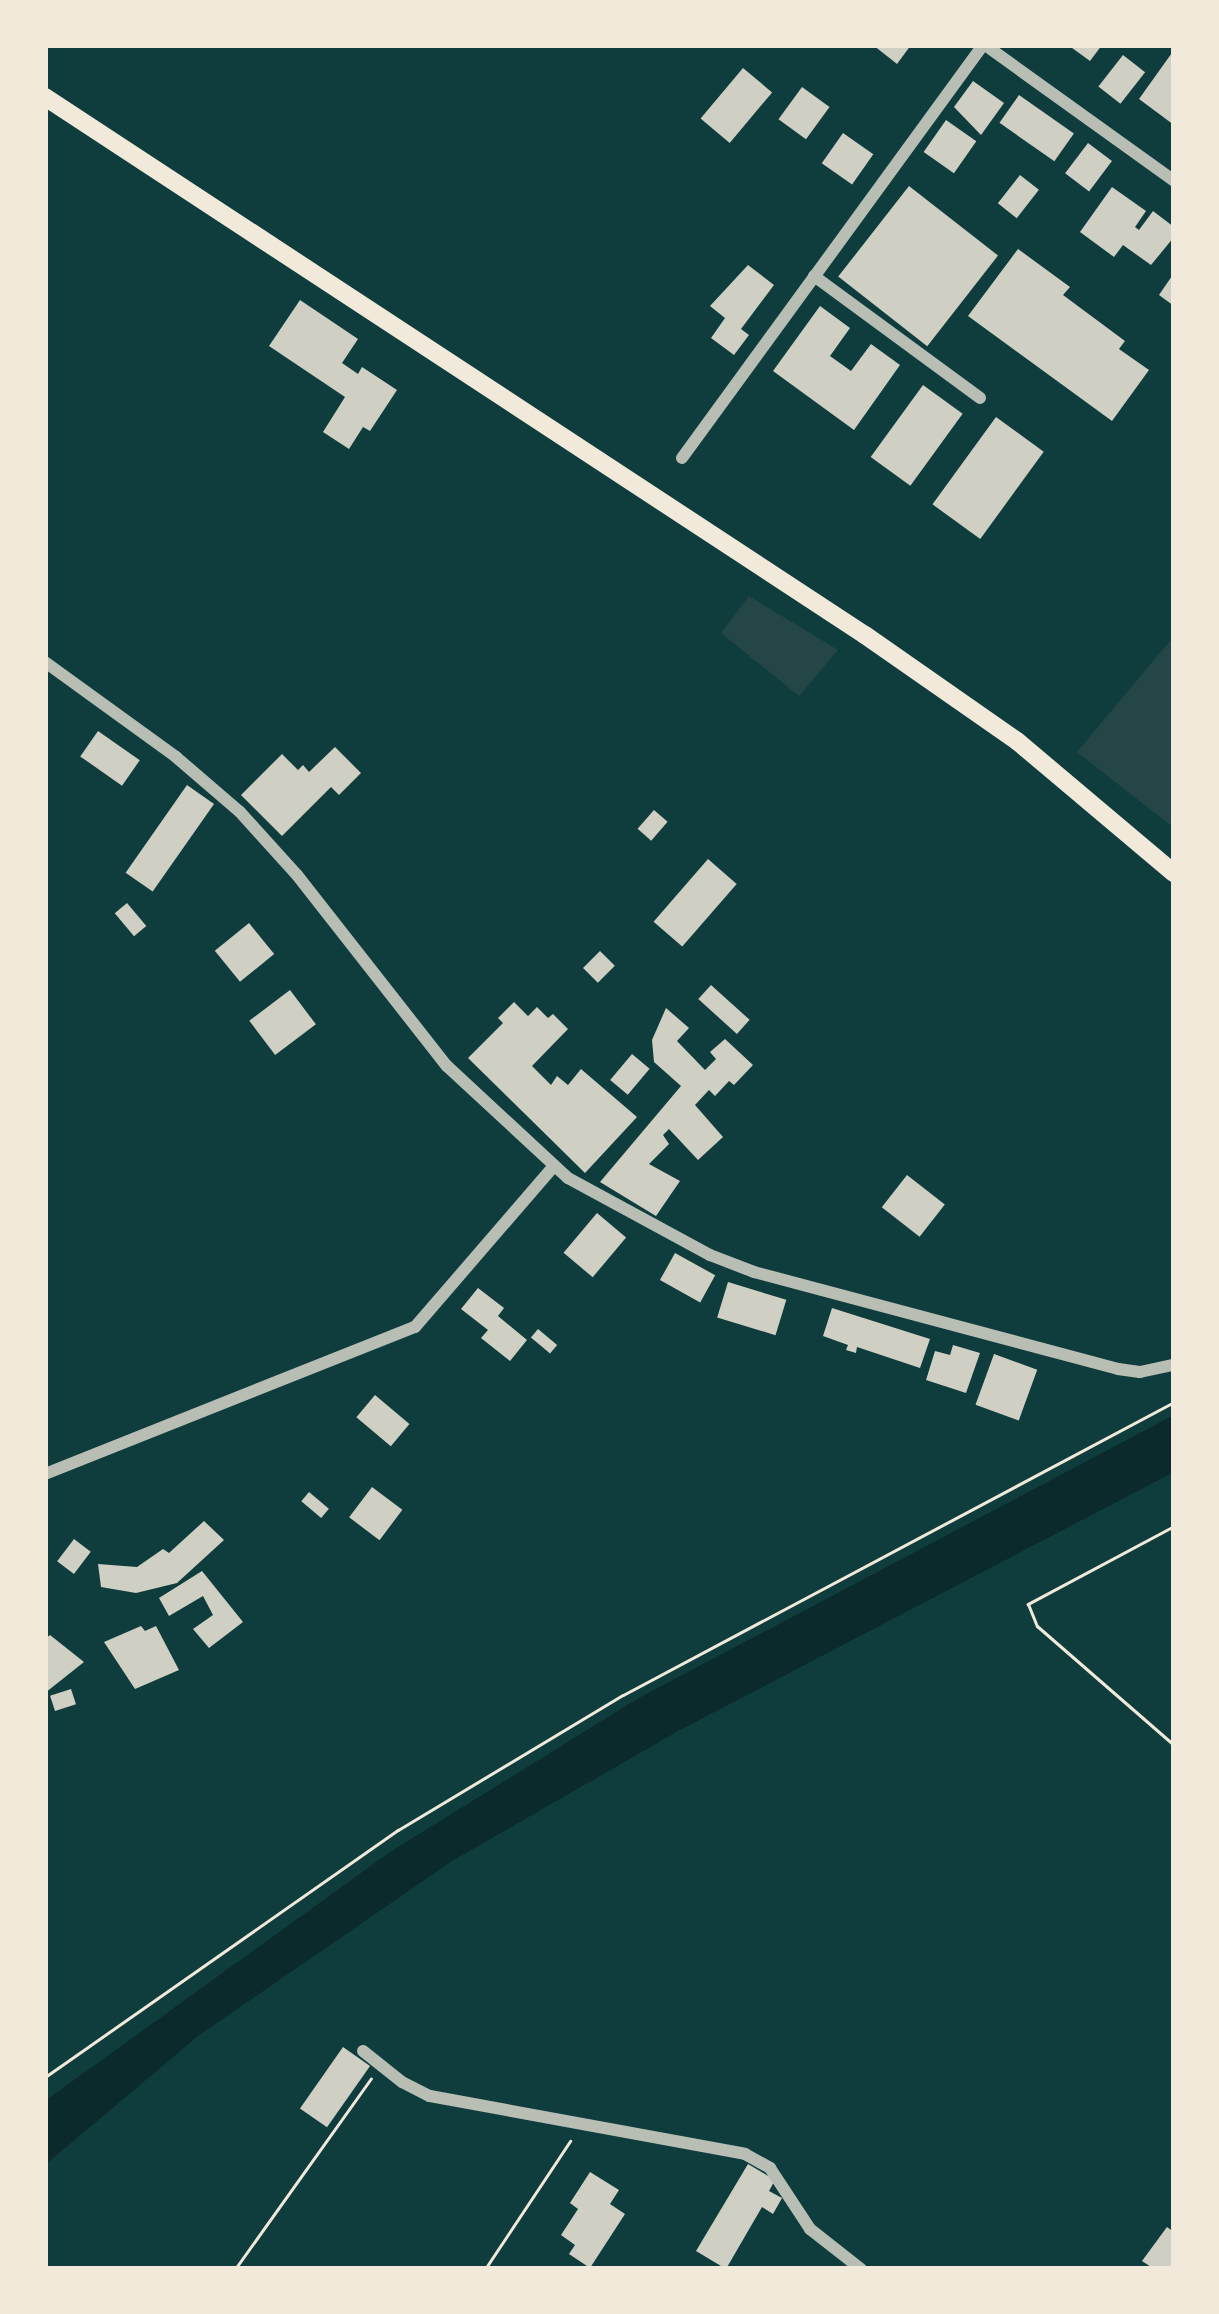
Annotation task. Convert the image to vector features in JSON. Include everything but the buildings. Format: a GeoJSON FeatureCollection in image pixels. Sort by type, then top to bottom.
{"type":"FeatureCollection","features":[{"type":"Feature","properties":{"kind":"main road"},"geometry":{"type":"LineString","coordinates":[[45,97],[865,635],[1017,741],[1174,873]]}},
{"type":"Feature","properties":{"kind":"street"},"geometry":{"type":"LineString","coordinates":[[682,458],[984,45],[1174,181]]}},
{"type":"Feature","properties":{"kind":"street"},"geometry":{"type":"LineString","coordinates":[[814,276],[980,398]]}},
{"type":"Feature","properties":{"kind":"street"},"geometry":{"type":"LineString","coordinates":[[45,662],[176,757],[240,812],[297,874],[447,1066],[553,1167],[710,1255],[754,1272],[1118,1369],[1140,1372],[1174,1365]]}},
{"type":"Feature","properties":{"kind":"street"},"geometry":{"type":"LineString","coordinates":[[45,1474],[416,1327],[553,1167]]}},
{"type":"Feature","properties":{"kind":"street"},"geometry":{"type":"LineString","coordinates":[[363,2051],[430,2096],[745,2154],[770,2168],[810,2229],[860,2269]]}},
{"type":"Feature","properties":{"kind":"path"},"geometry":{"type":"LineString","coordinates":[[45,2077],[398,1830],[602,1707],[1174,1402]]}},
{"type":"Feature","properties":{"kind":"path"},"geometry":{"type":"LineString","coordinates":[[1174,1526],[1028,1604],[1037,1625],[1174,1745]]}},
{"type":"Feature","properties":{"kind":"path"},"geometry":{"type":"LineString","coordinates":[[236,2269],[379,2066]]}},
{"type":"Feature","properties":{"kind":"path"},"geometry":{"type":"LineString","coordinates":[[485,2269],[580,2126]]}},
{"type":"Feature","properties":{"kind":"shaded area"},"geometry":{"type":"Polygon","coordinates":[[[749,596],[838,650],[799,696],[721,633],[749,596]]]}},
{"type":"Feature","properties":{"kind":"shaded area"},"geometry":{"type":"Polygon","coordinates":[[[1174,636],[1174,828],[1077,752],[1174,636]]]}},
{"type":"Feature","properties":{"kind":"shaded area"},"geometry":{"type":"Polygon","coordinates":[[[1174,1415],[1174,1472],[680,1730],[452,1861],[198,2036],[45,2165],[45,2101],[390,1852],[637,1699],[1174,1415]]]}}]}
